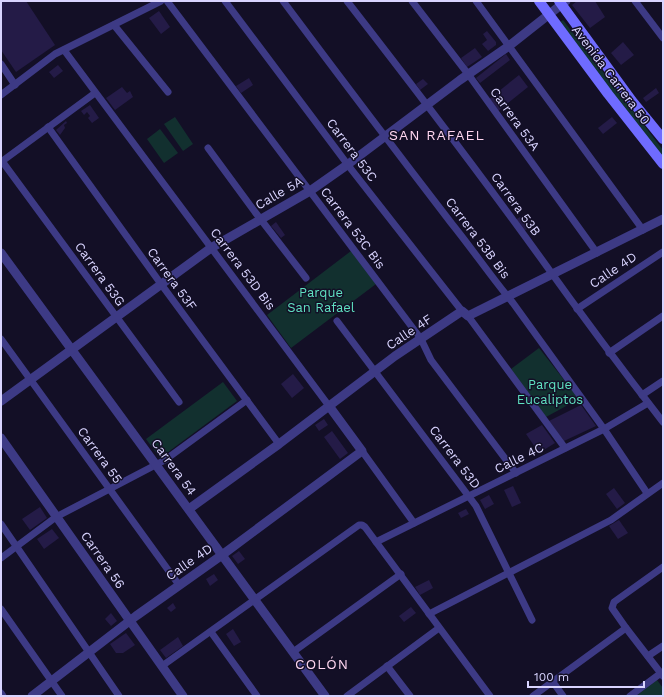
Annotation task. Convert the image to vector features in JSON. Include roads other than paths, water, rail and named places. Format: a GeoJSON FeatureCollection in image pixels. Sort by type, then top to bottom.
{"type":"FeatureCollection","features":[{"type":"Feature","properties":{"kind":"main road","name":"Avenida Carrera 50"},"geometry":{"type":"LineString","coordinates":[[539,1],[608,94],[663,164]]}},
{"type":"Feature","properties":{"kind":"main road","name":"Avenida Carrera 50"},"geometry":{"type":"LineString","coordinates":[[562,2],[632,101],[663,139]]}},
{"type":"Feature","properties":{"kind":"street"},"geometry":{"type":"LineString","coordinates":[[1,95],[55,54],[161,1]]}},
{"type":"Feature","properties":{"kind":"street","name":"Carrera 53C Bis"},"geometry":{"type":"LineString","coordinates":[[167,1],[421,339],[431,360],[516,473]]}},
{"type":"Feature","properties":{"kind":"street","name":"Carrera 53C"},"geometry":{"type":"LineString","coordinates":[[225,1],[347,165],[465,314],[565,448]]}},
{"type":"Feature","properties":{"kind":"street","name":"Carrera 53B Bis"},"geometry":{"type":"LineString","coordinates":[[283,1],[384,137],[508,297],[604,429],[647,494]]}},
{"type":"Feature","properties":{"kind":"street","name":"Carrera 53B"},"geometry":{"type":"LineString","coordinates":[[347,1],[427,104],[553,275],[577,310],[663,422]]}},
{"type":"Feature","properties":{"kind":"street","name":"Carrera 53A"},"geometry":{"type":"LineString","coordinates":[[412,1],[468,74],[597,253]]}},
{"type":"Feature","properties":{"kind":"street"},"geometry":{"type":"LineString","coordinates":[[476,1],[643,230]]}},
{"type":"Feature","properties":{"kind":"street"},"geometry":{"type":"LineString","coordinates":[[635,1],[663,38]]}},
{"type":"Feature","properties":{"kind":"street","name":"Calle 5A"},"geometry":{"type":"LineString","coordinates":[[1,401],[211,248],[310,191],[347,165],[427,104],[509,46],[562,2]]}},
{"type":"Feature","properties":{"kind":"street"},"geometry":{"type":"LineString","coordinates":[[114,25],[168,92]]}},
{"type":"Feature","properties":{"kind":"street","name":"Carrera 53D Bis"},"geometry":{"type":"LineString","coordinates":[[64,50],[163,181],[414,523]]}},
{"type":"Feature","properties":{"kind":"street"},"geometry":{"type":"LineString","coordinates":[[1,64],[15,85]]}},
{"type":"Feature","properties":{"kind":"street"},"geometry":{"type":"LineString","coordinates":[[1,161],[95,93]]}},
{"type":"Feature","properties":{"kind":"street","name":"Carrera 53F"},"geometry":{"type":"LineString","coordinates":[[48,127],[161,284],[280,444]]}},
{"type":"Feature","properties":{"kind":"street"},"geometry":{"type":"LineString","coordinates":[[208,148],[306,278]]}},
{"type":"Feature","properties":{"kind":"street","name":"Carrera 53G"},"geometry":{"type":"LineString","coordinates":[[1,161],[179,402]]}},
{"type":"Feature","properties":{"kind":"street","name":"Calle 4F"},"geometry":{"type":"LineString","coordinates":[[189,509],[280,444],[408,347],[421,339],[465,314],[508,297],[663,220]]}},
{"type":"Feature","properties":{"kind":"street","name":"Calle 4D"},"geometry":{"type":"LineString","coordinates":[[577,310],[663,252]]}},
{"type":"Feature","properties":{"kind":"street","name":"Carrera 54"},"geometry":{"type":"LineString","coordinates":[[1,253],[326,696]]}},
{"type":"Feature","properties":{"kind":"street"},"geometry":{"type":"LineString","coordinates":[[610,353],[663,316]]}},
{"type":"Feature","properties":{"kind":"street","name":"Carrera 53D"},"geometry":{"type":"LineString","coordinates":[[338,321],[476,506],[510,572],[532,620]]}},
{"type":"Feature","properties":{"kind":"street","name":"Carrera 55"},"geometry":{"type":"LineString","coordinates":[[1,339],[108,489],[179,585]]}},
{"type":"Feature","properties":{"kind":"street"},"geometry":{"type":"LineString","coordinates":[[642,395],[663,381]]}},
{"type":"Feature","properties":{"kind":"street"},"geometry":{"type":"LineString","coordinates":[[1,558],[56,517],[157,465],[247,400]]}},
{"type":"Feature","properties":{"kind":"street","name":"Calle 4C"},"geometry":{"type":"LineString","coordinates":[[376,542],[604,429],[648,403]]}},
{"type":"Feature","properties":{"kind":"street","name":"Carrera 56"},"geometry":{"type":"LineString","coordinates":[[1,438],[184,696]]}},
{"type":"Feature","properties":{"kind":"street","name":"Calle 4D"},"geometry":{"type":"LineString","coordinates":[[32,696],[130,621],[362,451]]}},
{"type":"Feature","properties":{"kind":"street"},"geometry":{"type":"LineString","coordinates":[[429,614],[611,520],[663,483]]}},
{"type":"Feature","properties":{"kind":"street"},"geometry":{"type":"LineString","coordinates":[[1,524],[119,696]]}},
{"type":"Feature","properties":{"kind":"street"},"geometry":{"type":"LineString","coordinates":[[162,666],[362,525],[365,526],[401,574],[490,696]]}},
{"type":"Feature","properties":{"kind":"street"},"geometry":{"type":"LineString","coordinates":[[630,696],[662,674],[626,628],[612,608],[612,605],[614,602],[663,567]]}},
{"type":"Feature","properties":{"kind":"street"},"geometry":{"type":"LineString","coordinates":[[293,652],[401,574]]}},
{"type":"Feature","properties":{"kind":"street"},"geometry":{"type":"LineString","coordinates":[[1,608],[62,696]]}},
{"type":"Feature","properties":{"kind":"street"},"geometry":{"type":"LineString","coordinates":[[347,696],[439,628]]}},
{"type":"Feature","properties":{"kind":"street"},"geometry":{"type":"LineString","coordinates":[[533,696],[626,628]]}},
{"type":"Feature","properties":{"kind":"street"},"geometry":{"type":"LineString","coordinates":[[211,632],[257,696]]}},
{"type":"Feature","properties":{"kind":"street"},"geometry":{"type":"LineString","coordinates":[[648,656],[663,646]]}},
{"type":"Feature","properties":{"kind":"street"},"geometry":{"type":"LineString","coordinates":[[387,666],[410,696]]}},
{"type":"Feature","properties":{"kind":"street"},"geometry":{"type":"LineString","coordinates":[[552,682],[563,696]]}},
{"type":"Feature","properties":{"kind":"district","name":"SAN RAFAEL"},"geometry":{"type":"Point","coordinates":[437,135]}},
{"type":"Feature","properties":{"kind":"district","name":"COLÓN"},"geometry":{"type":"Point","coordinates":[322,664]}},
{"type":"Feature","properties":{"kind":"park label","name":"Parque San Rafael"},"geometry":{"type":"Point","coordinates":[321,300]}},
{"type":"Feature","properties":{"kind":"park label","name":"Parque Eucaliptos"},"geometry":{"type":"Point","coordinates":[550,392]}}]}
